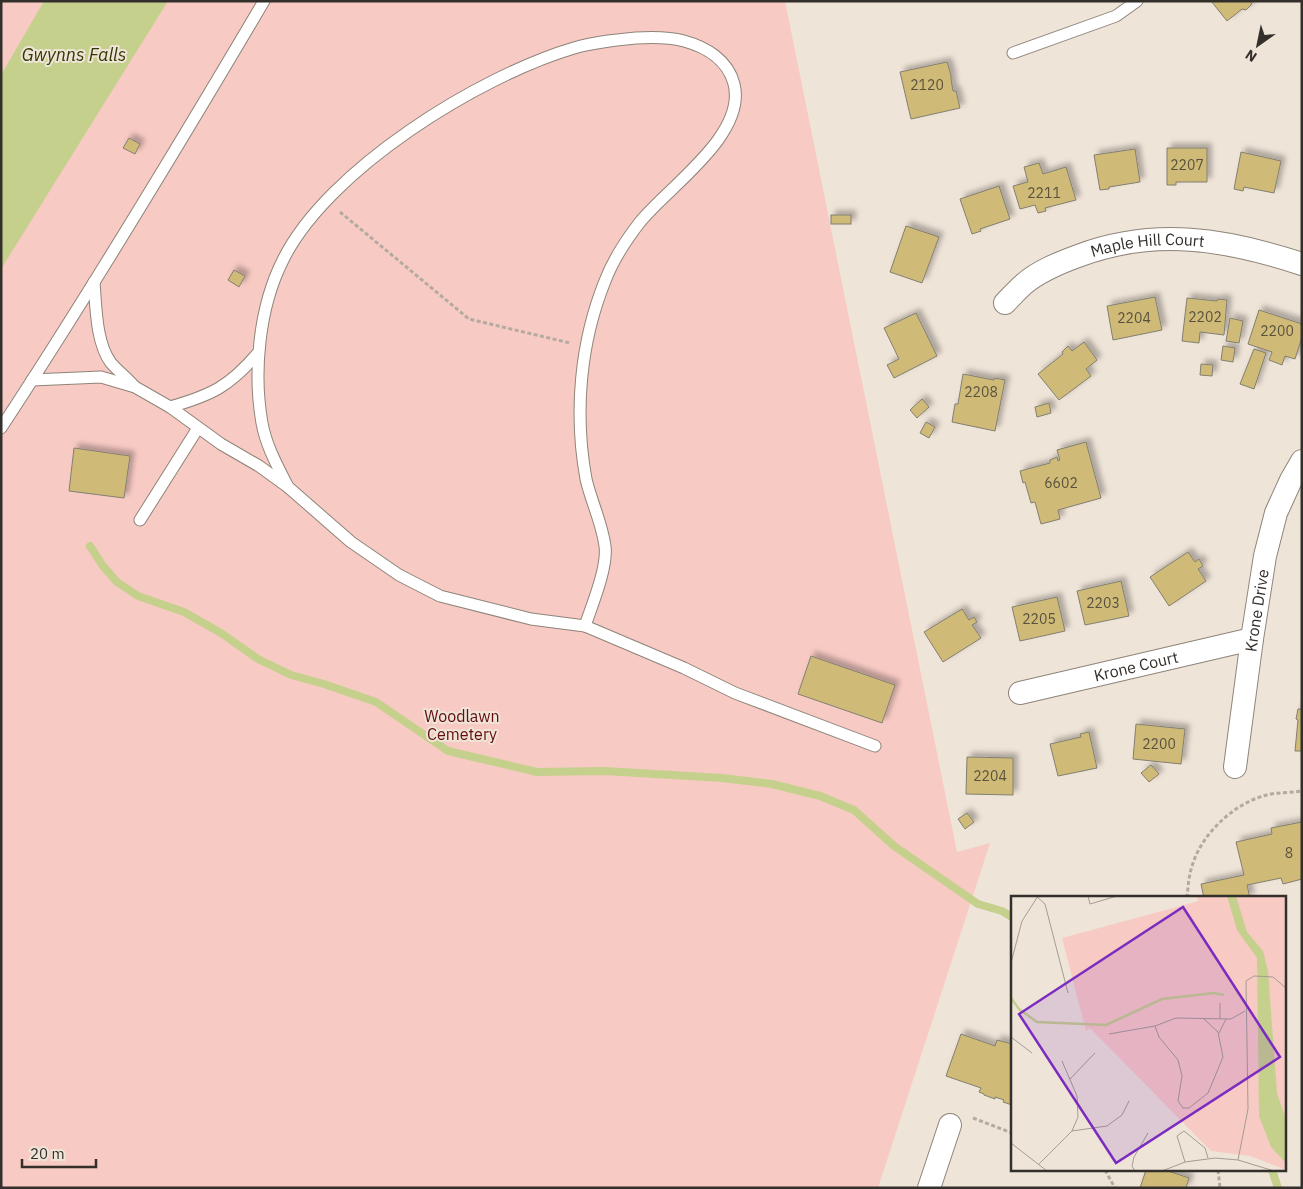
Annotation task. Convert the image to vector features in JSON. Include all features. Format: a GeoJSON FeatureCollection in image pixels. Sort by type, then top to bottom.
{"type":"FeatureCollection","features":[{"type":"Feature","properties":{"kind":"street","name":"Maple Hill Court"},"geometry":{"type":"LineString","coordinates":[[1005,303],[1025,283],[1056,264],[1092,250],[1128,241],[1173,238],[1215,241],[1263,251],[1302,264]]}},
{"type":"Feature","properties":{"kind":"street","name":"Krone Drive"},"geometry":{"type":"LineString","coordinates":[[1235,767],[1265,556],[1276,514],[1291,480],[1302,461]]}},
{"type":"Feature","properties":{"kind":"street","name":"Krone Court"},"geometry":{"type":"LineString","coordinates":[[1020,693],[1252,639]]}},
{"type":"Feature","properties":{"kind":"street"},"geometry":{"type":"LineString","coordinates":[[930,1188],[950,1124]]}},
{"type":"Feature","properties":{"kind":"lane"},"geometry":{"type":"LineString","coordinates":[[1,428],[197,115],[264,1]]}},
{"type":"Feature","properties":{"kind":"lane"},"geometry":{"type":"LineString","coordinates":[[1013,53],[1116,16],[1137,1]]}},
{"type":"Feature","properties":{"kind":"lane"},"geometry":{"type":"LineString","coordinates":[[288,487],[272,454],[262,425],[257,363],[271,290],[283,259],[302,229],[326,200],[377,155],[414,129],[456,102],[534,62],[576,48],[612,40],[675,39],[697,45],[714,54],[728,69],[735,85],[735,101],[731,120],[719,139],[642,220],[620,249],[592,314],[579,402],[581,445],[587,482],[606,548],[602,572],[585,626]]}},
{"type":"Feature","properties":{"kind":"lane"},"geometry":{"type":"LineString","coordinates":[[94,282],[97,325],[104,349],[111,363],[136,387],[170,407],[221,444],[259,466],[288,487],[351,542],[399,575],[440,596],[530,619],[585,626],[684,668],[735,693],[875,746]]}},
{"type":"Feature","properties":{"kind":"lane"},"geometry":{"type":"LineString","coordinates":[[170,407],[211,394],[232,381],[259,353]]}},
{"type":"Feature","properties":{"kind":"lane"},"geometry":{"type":"LineString","coordinates":[[32,380],[101,377],[136,387]]}},
{"type":"Feature","properties":{"kind":"lane"},"geometry":{"type":"LineString","coordinates":[[140,520],[198,428]]}},
{"type":"Feature","properties":{"kind":"path"},"geometry":{"type":"LineString","coordinates":[[326,200],[469,319],[586,346]]}},
{"type":"Feature","properties":{"kind":"path"},"geometry":{"type":"LineString","coordinates":[[1187,896],[1192,864],[1201,844],[1220,822],[1247,803],[1264,795],[1302,791]]}},
{"type":"Feature","properties":{"kind":"path"},"geometry":{"type":"LineString","coordinates":[[950,1124],[960,1113],[1011,1133]]}},
{"type":"Feature","properties":{"kind":"path"},"geometry":{"type":"LineString","coordinates":[[1106,1172],[1115,1188]]}},
{"type":"Feature","properties":{"kind":"path"},"geometry":{"type":"LineString","coordinates":[[1218,1172],[1220,1188]]}},
{"type":"Feature","properties":{"kind":"green space","name":"Woodlawn Cemetery"},"geometry":{"type":"Polygon","coordinates":[[[1,1],[785,1],[957,852],[990,843],[878,1188],[1,1188],[1,1]]]}},
{"type":"Feature","properties":{"kind":"water","name":"Gwynns Falls"},"geometry":{"type":"Polygon","coordinates":[[[44,1],[168,1],[1,269],[1,75],[44,1]]]}},
{"type":"Feature","properties":{"kind":"building"},"geometry":{"type":"Polygon","coordinates":[[[1211,1],[1252,1],[1246,10],[1242,9],[1227,21],[1211,1]]]}},
{"type":"Feature","properties":{"kind":"building"},"geometry":{"type":"Polygon","coordinates":[[[947,62],[953,91],[956,91],[960,108],[911,119],[900,72],[947,62]]]}},
{"type":"Feature","properties":{"kind":"building"},"geometry":{"type":"Polygon","coordinates":[[[129,138],[140,144],[135,154],[123,148],[129,138]]]}},
{"type":"Feature","properties":{"kind":"building"},"geometry":{"type":"Polygon","coordinates":[[[1167,148],[1207,148],[1207,182],[1176,182],[1176,185],[1167,185],[1167,148]]]}},
{"type":"Feature","properties":{"kind":"building"},"geometry":{"type":"Polygon","coordinates":[[[1135,149],[1140,182],[1100,190],[1094,155],[1135,149]]]}},
{"type":"Feature","properties":{"kind":"building"},"geometry":{"type":"Polygon","coordinates":[[[1241,152],[1281,161],[1274,193],[1244,187],[1243,191],[1234,189],[1241,152]]]}},
{"type":"Feature","properties":{"kind":"building"},"geometry":{"type":"Polygon","coordinates":[[[1039,163],[1043,174],[1066,167],[1076,200],[1045,208],[1046,211],[1038,213],[1035,205],[1020,209],[1013,186],[1028,182],[1024,167],[1039,163]]]}},
{"type":"Feature","properties":{"kind":"building"},"geometry":{"type":"Polygon","coordinates":[[[999,186],[1010,219],[980,229],[981,231],[972,234],[960,199],[999,186]]]}},
{"type":"Feature","properties":{"kind":"building"},"geometry":{"type":"Polygon","coordinates":[[[831,215],[851,215],[851,224],[831,224],[831,215]]]}},
{"type":"Feature","properties":{"kind":"building"},"geometry":{"type":"Polygon","coordinates":[[[906,226],[939,237],[922,283],[890,272],[906,226]]]}},
{"type":"Feature","properties":{"kind":"building"},"geometry":{"type":"Polygon","coordinates":[[[234,270],[245,276],[239,287],[228,280],[234,270]]]}},
{"type":"Feature","properties":{"kind":"building"},"geometry":{"type":"Polygon","coordinates":[[[1155,297],[1162,330],[1113,340],[1107,306],[1155,297]]]}},
{"type":"Feature","properties":{"kind":"building"},"geometry":{"type":"Polygon","coordinates":[[[1187,298],[1227,300],[1224,335],[1200,332],[1199,343],[1182,341],[1187,298]]]}},
{"type":"Feature","properties":{"kind":"building"},"geometry":{"type":"Polygon","coordinates":[[[1259,310],[1302,324],[1302,337],[1295,359],[1285,356],[1282,365],[1269,360],[1272,352],[1248,344],[1259,310]]]}},
{"type":"Feature","properties":{"kind":"building"},"geometry":{"type":"Polygon","coordinates":[[[916,313],[937,356],[894,378],[887,365],[899,359],[884,328],[916,313]]]}},
{"type":"Feature","properties":{"kind":"building"},"geometry":{"type":"Polygon","coordinates":[[[1230,318],[1243,321],[1239,343],[1226,341],[1230,318]]]}},
{"type":"Feature","properties":{"kind":"building"},"geometry":{"type":"Polygon","coordinates":[[[1084,342],[1097,360],[1086,369],[1091,376],[1059,400],[1038,374],[1063,354],[1062,352],[1068,346],[1072,351],[1084,342]]]}},
{"type":"Feature","properties":{"kind":"building"},"geometry":{"type":"Polygon","coordinates":[[[1223,346],[1235,348],[1233,362],[1221,360],[1223,346]]]}},
{"type":"Feature","properties":{"kind":"building"},"geometry":{"type":"Polygon","coordinates":[[[1254,349],[1266,353],[1254,389],[1240,384],[1254,349]]]}},
{"type":"Feature","properties":{"kind":"building"},"geometry":{"type":"Polygon","coordinates":[[[1201,364],[1213,365],[1212,376],[1200,375],[1201,364]]]}},
{"type":"Feature","properties":{"kind":"building"},"geometry":{"type":"Polygon","coordinates":[[[963,374],[994,380],[995,378],[1005,380],[995,431],[952,422],[955,404],[958,404],[963,374]]]}},
{"type":"Feature","properties":{"kind":"building"},"geometry":{"type":"Polygon","coordinates":[[[922,399],[929,407],[917,418],[910,410],[922,399]]]}},
{"type":"Feature","properties":{"kind":"building"},"geometry":{"type":"Polygon","coordinates":[[[1049,403],[1051,413],[1037,417],[1035,407],[1049,403]]]}},
{"type":"Feature","properties":{"kind":"building"},"geometry":{"type":"Polygon","coordinates":[[[926,422],[935,427],[929,438],[920,433],[926,422]]]}},
{"type":"Feature","properties":{"kind":"building"},"geometry":{"type":"Polygon","coordinates":[[[1086,442],[1101,498],[1058,510],[1060,519],[1041,524],[1035,502],[1031,503],[1020,471],[1050,463],[1050,460],[1057,457],[1058,461],[1060,460],[1057,450],[1086,442]]]}},
{"type":"Feature","properties":{"kind":"building"},"geometry":{"type":"Polygon","coordinates":[[[74,448],[130,456],[124,498],[69,491],[74,448]]]}},
{"type":"Feature","properties":{"kind":"building"},"geometry":{"type":"Polygon","coordinates":[[[1188,552],[1195,562],[1199,559],[1203,566],[1198,569],[1206,581],[1169,606],[1150,577],[1188,552]]]}},
{"type":"Feature","properties":{"kind":"building"},"geometry":{"type":"Polygon","coordinates":[[[1121,581],[1129,616],[1085,625],[1077,591],[1121,581]]]}},
{"type":"Feature","properties":{"kind":"building"},"geometry":{"type":"Polygon","coordinates":[[[1057,597],[1065,631],[1020,641],[1012,607],[1057,597]]]}},
{"type":"Feature","properties":{"kind":"building"},"geometry":{"type":"Polygon","coordinates":[[[962,609],[969,620],[974,617],[977,622],[972,625],[981,638],[943,662],[924,632],[962,609]]]}},
{"type":"Feature","properties":{"kind":"building"},"geometry":{"type":"Polygon","coordinates":[[[811,656],[895,685],[882,723],[798,694],[811,656]]]}},
{"type":"Feature","properties":{"kind":"building"},"geometry":{"type":"Polygon","coordinates":[[[1298,709],[1302,709],[1302,751],[1295,751],[1298,709]]]}},
{"type":"Feature","properties":{"kind":"building"},"geometry":{"type":"Polygon","coordinates":[[[1136,724],[1185,729],[1181,764],[1133,759],[1136,724]]]}},
{"type":"Feature","properties":{"kind":"building"},"geometry":{"type":"Polygon","coordinates":[[[1089,732],[1097,768],[1058,776],[1050,744],[1081,737],[1080,734],[1089,732]]]}},
{"type":"Feature","properties":{"kind":"building"},"geometry":{"type":"Polygon","coordinates":[[[967,757],[1013,758],[1013,795],[966,794],[967,757]]]}},
{"type":"Feature","properties":{"kind":"building"},"geometry":{"type":"Polygon","coordinates":[[[1151,765],[1159,774],[1149,782],[1141,773],[1151,765]]]}},
{"type":"Feature","properties":{"kind":"building"},"geometry":{"type":"Polygon","coordinates":[[[967,813],[974,822],[965,829],[958,819],[967,813]]]}},
{"type":"Feature","properties":{"kind":"building"},"geometry":{"type":"Polygon","coordinates":[[[1302,822],[1302,879],[1283,884],[1281,878],[1247,885],[1250,896],[1204,896],[1201,884],[1244,875],[1236,842],[1272,834],[1271,828],[1302,822]]]}},
{"type":"Feature","properties":{"kind":"building"},"geometry":{"type":"Polygon","coordinates":[[[961,1034],[995,1046],[997,1040],[1011,1044],[1011,1105],[1003,1102],[1004,1100],[984,1095],[979,1092],[981,1088],[946,1076],[961,1034]]]}},
{"type":"Feature","properties":{"kind":"building"},"geometry":{"type":"Polygon","coordinates":[[[1145,1172],[1171,1172],[1189,1178],[1186,1188],[1140,1188],[1145,1172]]]}},
{"type":"Feature","properties":{"kind":"waterway"},"geometry":{"type":"LineString","coordinates":[[90,546],[103,566],[117,582],[138,596],[184,612],[221,633],[258,659],[291,675],[376,702],[448,751],[537,772],[605,771],[722,778],[772,784],[820,796],[854,810],[894,846],[978,904],[1002,911],[1011,916]]}},
{"type":"Feature","properties":{"kind":"waterway"},"geometry":{"type":"LineString","coordinates":[[1273,1172],[1278,1188]]}}]}
